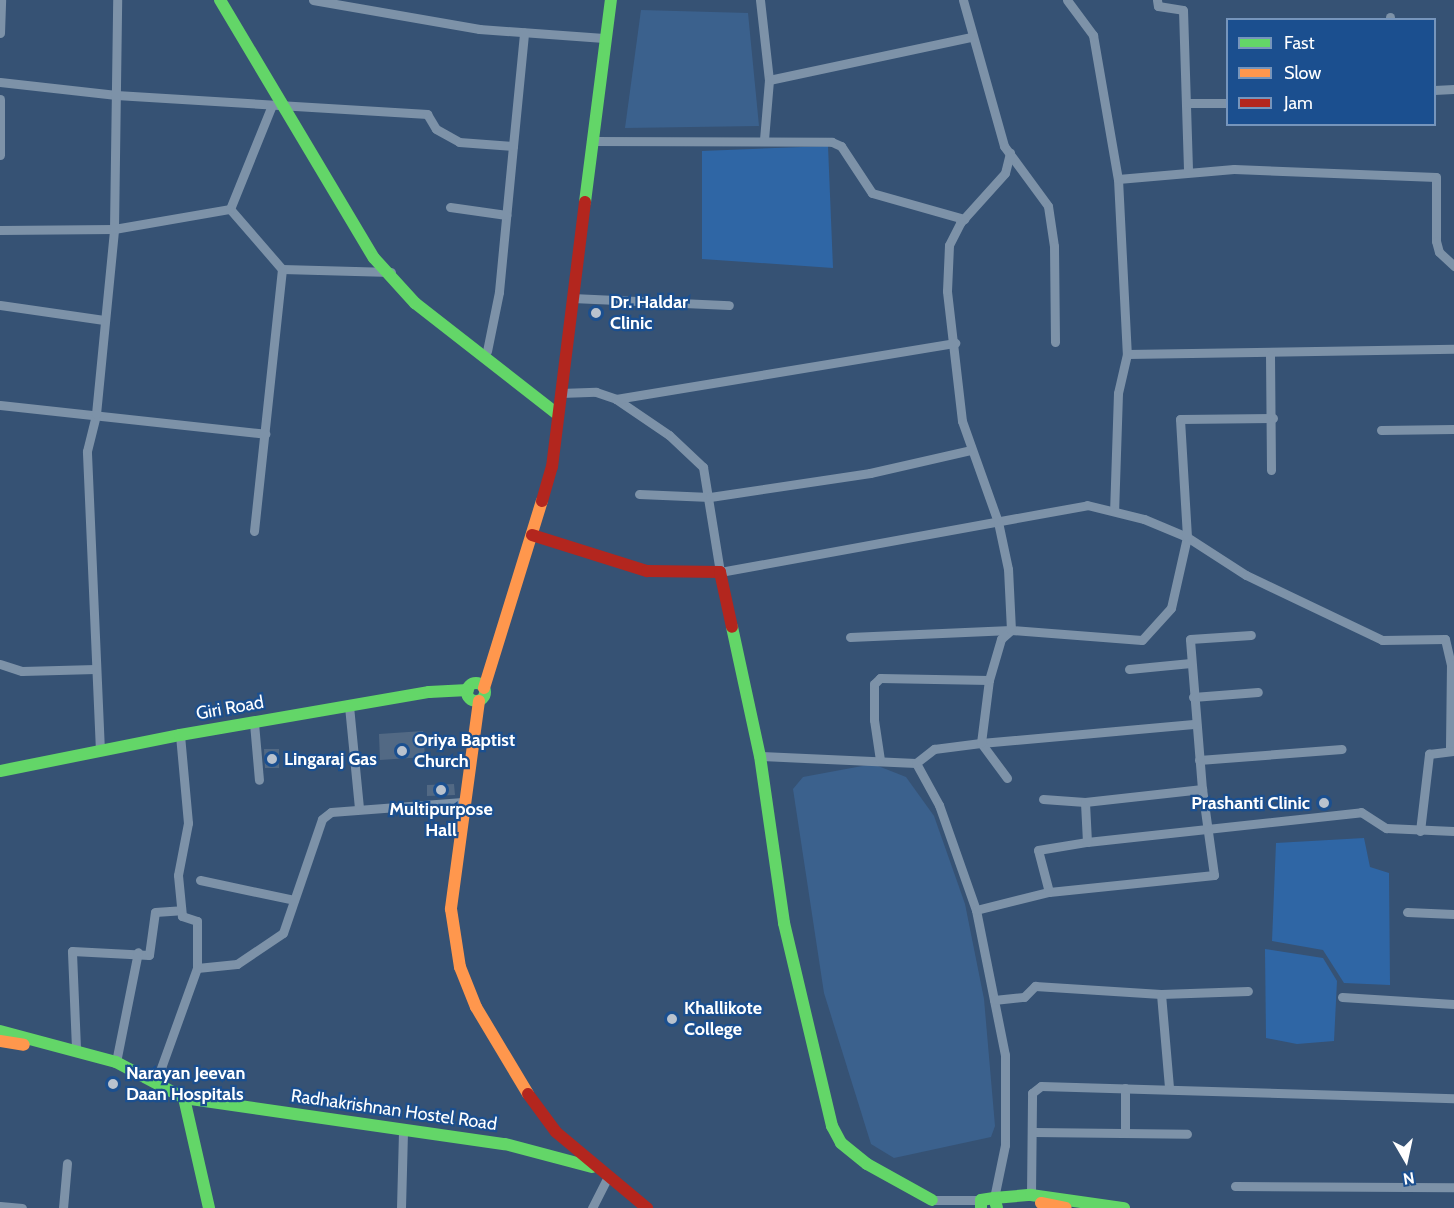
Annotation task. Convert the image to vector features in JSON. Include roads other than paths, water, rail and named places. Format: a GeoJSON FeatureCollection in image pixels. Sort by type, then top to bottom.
{"type":"FeatureCollection","features":[{"type":"Feature","properties":{"kind":"main road"},"geometry":{"type":"LineString","coordinates":[[220,0],[282,106],[390,272],[415,303],[558,404]]}},
{"type":"Feature","properties":{"kind":"main road"},"geometry":{"type":"LineString","coordinates":[[230,0],[282,106]]}},
{"type":"Feature","properties":{"kind":"main road"},"geometry":{"type":"LineString","coordinates":[[611,0],[604,38],[552,467],[492,674],[479,701],[463,802],[451,909],[460,967],[476,1007],[515,1076],[556,1132],[646,1208]]}},
{"type":"Feature","properties":{"kind":"main road"},"geometry":{"type":"LineString","coordinates":[[390,272],[418,298],[558,404]]}},
{"type":"Feature","properties":{"kind":"main road"},"geometry":{"type":"LineString","coordinates":[[532,535],[647,571],[720,572],[760,756],[784,923],[832,1126],[841,1143],[867,1164],[932,1200]]}},
{"type":"Feature","properties":{"kind":"main road","name":"Giri Road"},"geometry":{"type":"LineString","coordinates":[[0,771],[180,735],[349,706],[468,690],[474,684],[484,688]]}},
{"type":"Feature","properties":{"kind":"main road"},"geometry":{"type":"LineString","coordinates":[[468,690],[470,698],[479,701]]}},
{"type":"Feature","properties":{"kind":"main road"},"geometry":{"type":"LineString","coordinates":[[0,1031],[76,1048],[116,1062],[157,1079],[184,1098],[209,1208]]}},
{"type":"Feature","properties":{"kind":"main road"},"geometry":{"type":"LineString","coordinates":[[0,1041],[107,1065],[184,1098]]}},
{"type":"Feature","properties":{"kind":"main road","name":"Radhakrishnan Hostel Road"},"geometry":{"type":"LineString","coordinates":[[184,1098],[403,1129],[544,1152],[596,1168]]}},
{"type":"Feature","properties":{"kind":"main road"},"geometry":{"type":"LineString","coordinates":[[544,1152],[556,1132]]}},
{"type":"Feature","properties":{"kind":"main road"},"geometry":{"type":"LineString","coordinates":[[990,1204],[1031,1195],[1124,1208]]}},
{"type":"Feature","properties":{"kind":"main road"},"geometry":{"type":"LineString","coordinates":[[990,1204],[1037,1203],[1066,1208]]}},
{"type":"Feature","properties":{"kind":"street"},"geometry":{"type":"LineString","coordinates":[[0,33],[2,0]]}},
{"type":"Feature","properties":{"kind":"street"},"geometry":{"type":"LineString","coordinates":[[100,751],[87,451],[96,414],[114,228],[117,0]]}},
{"type":"Feature","properties":{"kind":"street"},"geometry":{"type":"LineString","coordinates":[[313,0],[340,2],[524,33],[604,38]]}},
{"type":"Feature","properties":{"kind":"street"},"geometry":{"type":"LineString","coordinates":[[760,0],[769,80],[764,140]]}},
{"type":"Feature","properties":{"kind":"street"},"geometry":{"type":"LineString","coordinates":[[963,0],[971,37],[1004,146],[1048,206],[1054,246],[1055,342]]}},
{"type":"Feature","properties":{"kind":"street"},"geometry":{"type":"LineString","coordinates":[[1067,0],[1093,35],[1118,179],[1127,354],[1118,393],[1114,512]]}},
{"type":"Feature","properties":{"kind":"street"},"geometry":{"type":"LineString","coordinates":[[1157,0],[1158,6],[1183,10],[1188,171]]}},
{"type":"Feature","properties":{"kind":"street"},"geometry":{"type":"LineString","coordinates":[[487,351],[499,292],[524,33]]}},
{"type":"Feature","properties":{"kind":"street"},"geometry":{"type":"LineString","coordinates":[[769,80],[971,37]]}},
{"type":"Feature","properties":{"kind":"street"},"geometry":{"type":"LineString","coordinates":[[0,82],[116,95],[427,114],[436,129],[459,142],[513,146]]}},
{"type":"Feature","properties":{"kind":"street"},"geometry":{"type":"LineString","coordinates":[[1436,90],[1454,89]]}},
{"type":"Feature","properties":{"kind":"street"},"geometry":{"type":"LineString","coordinates":[[0,99],[0,155]]}},
{"type":"Feature","properties":{"kind":"street"},"geometry":{"type":"LineString","coordinates":[[1187,103],[1226,104]]}},
{"type":"Feature","properties":{"kind":"street"},"geometry":{"type":"LineString","coordinates":[[230,209],[282,106]]}},
{"type":"Feature","properties":{"kind":"street"},"geometry":{"type":"LineString","coordinates":[[591,141],[832,142],[841,146],[872,193],[964,219]]}},
{"type":"Feature","properties":{"kind":"street"},"geometry":{"type":"LineString","coordinates":[[1010,153],[1005,173],[964,219],[949,245],[947,291],[955,343],[952,355],[962,421],[998,522],[1008,568],[1011,630]]}},
{"type":"Feature","properties":{"kind":"street"},"geometry":{"type":"LineString","coordinates":[[1118,179],[1188,171],[1436,177],[1436,241],[1439,252],[1454,266]]}},
{"type":"Feature","properties":{"kind":"street"},"geometry":{"type":"LineString","coordinates":[[450,207],[506,215]]}},
{"type":"Feature","properties":{"kind":"street"},"geometry":{"type":"LineString","coordinates":[[0,230],[114,228],[230,209]]}},
{"type":"Feature","properties":{"kind":"street"},"geometry":{"type":"LineString","coordinates":[[230,209],[282,270],[254,531]]}},
{"type":"Feature","properties":{"kind":"street"},"geometry":{"type":"LineString","coordinates":[[282,270],[390,272]]}},
{"type":"Feature","properties":{"kind":"street"},"geometry":{"type":"LineString","coordinates":[[572,298],[729,305]]}},
{"type":"Feature","properties":{"kind":"street"},"geometry":{"type":"LineString","coordinates":[[0,305],[104,320]]}},
{"type":"Feature","properties":{"kind":"street"},"geometry":{"type":"LineString","coordinates":[[616,399],[955,343]]}},
{"type":"Feature","properties":{"kind":"street"},"geometry":{"type":"LineString","coordinates":[[1127,354],[1270,355],[1351,348],[1454,349]]}},
{"type":"Feature","properties":{"kind":"street"},"geometry":{"type":"LineString","coordinates":[[1270,355],[1273,418],[1271,471]]}},
{"type":"Feature","properties":{"kind":"street"},"geometry":{"type":"LineString","coordinates":[[558,404],[596,392],[616,399],[669,435],[703,467],[710,497],[720,572],[1087,505],[1187,537],[1246,575],[1382,640],[1445,639],[1452,664],[1452,751],[1429,754],[1425,766],[1420,831]]}},
{"type":"Feature","properties":{"kind":"street"},"geometry":{"type":"LineString","coordinates":[[0,405],[265,434]]}},
{"type":"Feature","properties":{"kind":"street"},"geometry":{"type":"LineString","coordinates":[[850,637],[1011,630],[1142,640],[1171,608],[1187,537],[1180,419],[1273,418]]}},
{"type":"Feature","properties":{"kind":"street"},"geometry":{"type":"LineString","coordinates":[[1381,430],[1454,429]]}},
{"type":"Feature","properties":{"kind":"street"},"geometry":{"type":"LineString","coordinates":[[639,494],[710,497],[870,473],[971,450]]}},
{"type":"Feature","properties":{"kind":"street"},"geometry":{"type":"LineString","coordinates":[[1007,778],[981,743],[989,680],[1001,639],[1011,630]]}},
{"type":"Feature","properties":{"kind":"street"},"geometry":{"type":"LineString","coordinates":[[976,910],[1049,892],[1214,875],[1210,826],[1202,789],[1199,760],[1190,639],[1251,636]]}},
{"type":"Feature","properties":{"kind":"street"},"geometry":{"type":"LineString","coordinates":[[1129,669],[1191,663]]}},
{"type":"Feature","properties":{"kind":"street"},"geometry":{"type":"LineString","coordinates":[[0,664],[22,671],[95,669]]}},
{"type":"Feature","properties":{"kind":"street"},"geometry":{"type":"LineString","coordinates":[[880,760],[874,720],[874,684],[879,678],[989,680]]}},
{"type":"Feature","properties":{"kind":"street"},"geometry":{"type":"LineString","coordinates":[[1193,697],[1258,692]]}},
{"type":"Feature","properties":{"kind":"street"},"geometry":{"type":"LineString","coordinates":[[349,706],[359,808]]}},
{"type":"Feature","properties":{"kind":"street"},"geometry":{"type":"LineString","coordinates":[[254,723],[259,780]]}},
{"type":"Feature","properties":{"kind":"street"},"geometry":{"type":"LineString","coordinates":[[760,756],[916,763],[934,749],[1196,724]]}},
{"type":"Feature","properties":{"kind":"street"},"geometry":{"type":"LineString","coordinates":[[157,1079],[197,968],[197,921],[185,920],[181,910],[178,875],[188,824],[180,735]]}},
{"type":"Feature","properties":{"kind":"street"},"geometry":{"type":"LineString","coordinates":[[1199,760],[1342,749]]}},
{"type":"Feature","properties":{"kind":"street"},"geometry":{"type":"LineString","coordinates":[[916,763],[952,836],[976,910],[1005,1055],[1005,1145],[990,1204],[932,1200]]}},
{"type":"Feature","properties":{"kind":"street"},"geometry":{"type":"LineString","coordinates":[[1043,799],[1085,802],[1202,789]]}},
{"type":"Feature","properties":{"kind":"street"},"geometry":{"type":"LineString","coordinates":[[197,968],[237,964],[283,933],[322,819],[331,812],[359,808],[463,802]]}},
{"type":"Feature","properties":{"kind":"street"},"geometry":{"type":"LineString","coordinates":[[1085,802],[1087,842]]}},
{"type":"Feature","properties":{"kind":"street"},"geometry":{"type":"LineString","coordinates":[[1049,892],[1038,850],[1087,842],[1210,826],[1361,812],[1386,828],[1454,831]]}},
{"type":"Feature","properties":{"kind":"street"},"geometry":{"type":"LineString","coordinates":[[200,880],[294,900]]}},
{"type":"Feature","properties":{"kind":"street"},"geometry":{"type":"LineString","coordinates":[[76,1048],[72,951],[138,952],[149,955],[155,912],[181,910]]}},
{"type":"Feature","properties":{"kind":"street"},"geometry":{"type":"LineString","coordinates":[[1407,912],[1454,914]]}},
{"type":"Feature","properties":{"kind":"street"},"geometry":{"type":"LineString","coordinates":[[116,1062],[138,952]]}},
{"type":"Feature","properties":{"kind":"street"},"geometry":{"type":"LineString","coordinates":[[994,1000],[1024,997],[1035,986],[1161,994],[1248,991]]}},
{"type":"Feature","properties":{"kind":"street"},"geometry":{"type":"LineString","coordinates":[[1161,994],[1169,1088]]}},
{"type":"Feature","properties":{"kind":"street"},"geometry":{"type":"LineString","coordinates":[[1342,998],[1454,1004]]}},
{"type":"Feature","properties":{"kind":"street"},"geometry":{"type":"LineString","coordinates":[[1031,1195],[1034,1131],[1032,1093],[1041,1086],[1169,1088],[1251,1096],[1454,1098]]}},
{"type":"Feature","properties":{"kind":"street"},"geometry":{"type":"LineString","coordinates":[[1125,1088],[1125,1133]]}},
{"type":"Feature","properties":{"kind":"street"},"geometry":{"type":"LineString","coordinates":[[401,1208],[403,1129]]}},
{"type":"Feature","properties":{"kind":"street"},"geometry":{"type":"LineString","coordinates":[[1034,1131],[1187,1134]]}},
{"type":"Feature","properties":{"kind":"street"},"geometry":{"type":"LineString","coordinates":[[63,1208],[67,1163]]}},
{"type":"Feature","properties":{"kind":"street"},"geometry":{"type":"LineString","coordinates":[[592,1208],[608,1177]]}},
{"type":"Feature","properties":{"kind":"street"},"geometry":{"type":"LineString","coordinates":[[1235,1186],[1454,1187]]}},
{"type":"Feature","properties":{"kind":"street"},"geometry":{"type":"LineString","coordinates":[[932,1200],[947,1208]]}},
{"type":"Feature","properties":{"kind":"street"},"geometry":{"type":"LineString","coordinates":[[0,1206],[22,1208]]}},
{"type":"Feature","properties":{"kind":"place","name":"Dr. Haldar Clinic"},"geometry":{"type":"Point","coordinates":[596,313]}},
{"type":"Feature","properties":{"kind":"place","name":"Oriya Baptist Church"},"geometry":{"type":"Point","coordinates":[402,751]}},
{"type":"Feature","properties":{"kind":"place","name":"Lingaraj Gas"},"geometry":{"type":"Point","coordinates":[272,759]}},
{"type":"Feature","properties":{"kind":"place","name":"Multipurpose Hall"},"geometry":{"type":"Point","coordinates":[441,790]}},
{"type":"Feature","properties":{"kind":"place","name":"Prashanti Clinic"},"geometry":{"type":"Point","coordinates":[1324,803]}},
{"type":"Feature","properties":{"kind":"place","name":"Khallikote College"},"geometry":{"type":"Point","coordinates":[672,1019]}},
{"type":"Feature","properties":{"kind":"place","name":"Narayan Jeevan Daan Hospitals"},"geometry":{"type":"Point","coordinates":[113,1084]}}]}
